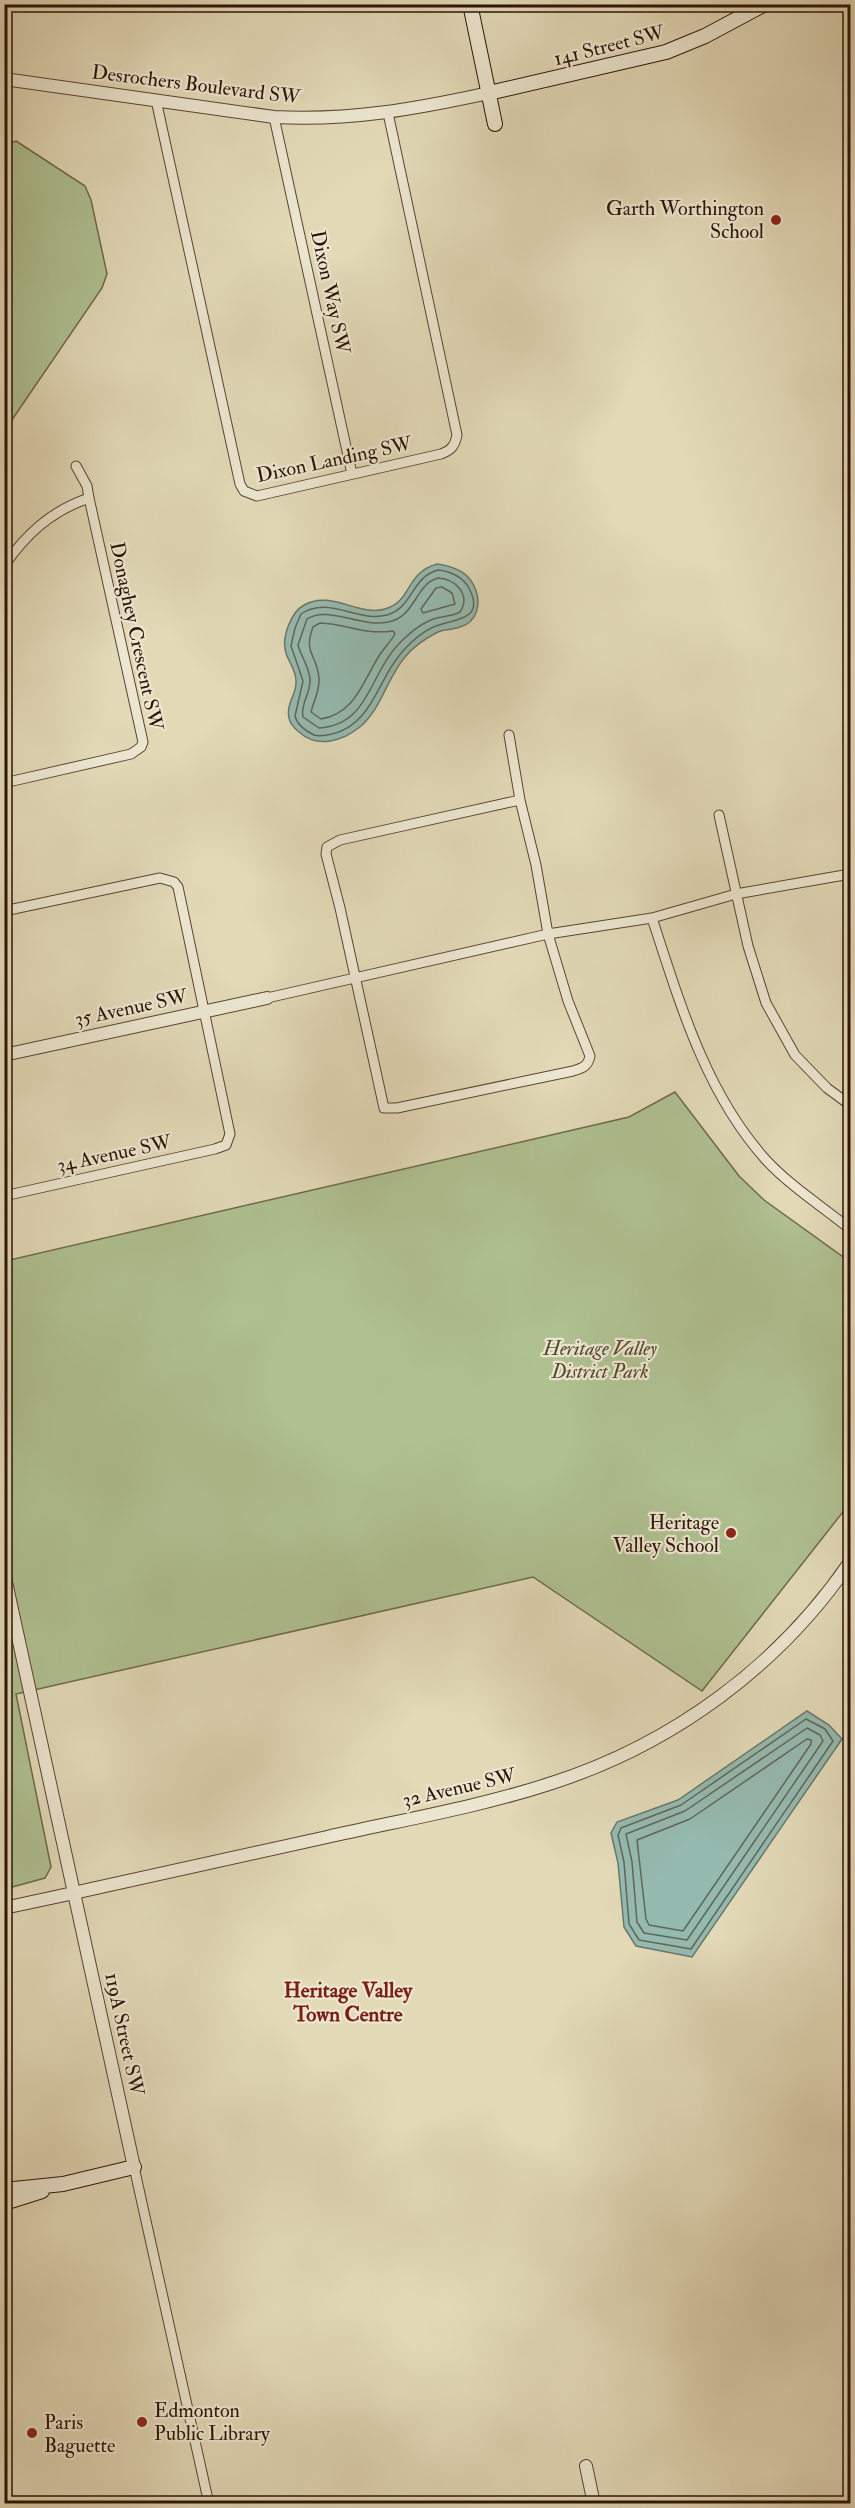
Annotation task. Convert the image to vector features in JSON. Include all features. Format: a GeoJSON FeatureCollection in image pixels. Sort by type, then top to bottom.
{"type":"FeatureCollection","features":[{"type":"Feature","properties":{"kind":"main road"},"geometry":{"type":"LineString","coordinates":[[470,4],[495,124]]}},
{"type":"Feature","properties":{"kind":"main road","name":"141 Street SW"},"geometry":{"type":"LineString","coordinates":[[489,93],[666,52],[695,41],[760,6]]}},
{"type":"Feature","properties":{"kind":"main road"},"geometry":{"type":"LineString","coordinates":[[4,2203],[63,2184],[134,2167]]}},
{"type":"Feature","properties":{"kind":"main road"},"geometry":{"type":"LineString","coordinates":[[4,2190],[63,2184]]}},
{"type":"Feature","properties":{"kind":"street","name":"Desrochers Boulevard SW"},"geometry":{"type":"LineString","coordinates":[[4,79],[274,117],[327,118],[388,113],[489,93]]}},
{"type":"Feature","properties":{"kind":"street","name":"Dixon Landing SW"},"geometry":{"type":"LineString","coordinates":[[156,100],[240,484],[244,491],[257,496],[447,452],[452,448],[456,435],[388,113]]}},
{"type":"Feature","properties":{"kind":"street","name":"Dixon Way SW"},"geometry":{"type":"LineString","coordinates":[[274,117],[352,474]]}},
{"type":"Feature","properties":{"kind":"street","name":"Donaghey Crescent SW"},"geometry":{"type":"LineString","coordinates":[[4,783],[131,754],[141,747],[143,742],[87,486],[76,466]]}},
{"type":"Feature","properties":{"kind":"street"},"geometry":{"type":"LineString","coordinates":[[4,566],[24,540],[47,519],[68,506],[89,498]]}},
{"type":"Feature","properties":{"kind":"street"},"geometry":{"type":"LineString","coordinates":[[509,735],[548,934],[568,1001],[590,1056],[589,1064],[573,1071],[397,1108],[384,1108],[326,854],[327,847],[340,840],[520,800]]}},
{"type":"Feature","properties":{"kind":"street"},"geometry":{"type":"LineString","coordinates":[[719,814],[748,946],[766,1003],[795,1055],[827,1088],[850,1105]]}},
{"type":"Feature","properties":{"kind":"street"},"geometry":{"type":"LineString","coordinates":[[267,998],[548,934],[652,918],[736,894],[850,874]]}},
{"type":"Feature","properties":{"kind":"street"},"geometry":{"type":"LineString","coordinates":[[4,911],[160,878],[172,879],[178,887],[204,1011]]}},
{"type":"Feature","properties":{"kind":"street"},"geometry":{"type":"LineString","coordinates":[[652,918],[683,1011],[714,1085],[739,1124],[767,1160],[850,1229]]}},
{"type":"Feature","properties":{"kind":"street","name":"35 Avenue SW"},"geometry":{"type":"LineString","coordinates":[[4,1055],[267,998]]}},
{"type":"Feature","properties":{"kind":"street","name":"34 Avenue SW"},"geometry":{"type":"LineString","coordinates":[[4,1196],[225,1145],[230,1129],[204,1011]]}},
{"type":"Feature","properties":{"kind":"street","name":"32 Avenue SW"},"geometry":{"type":"LineString","coordinates":[[4,1908],[461,1808],[551,1784],[612,1761],[681,1724],[748,1674],[795,1630],[850,1562]]}},
{"type":"Feature","properties":{"kind":"street","name":"119A Street SW"},"geometry":{"type":"LineString","coordinates":[[4,1573],[209,2504]]}},
{"type":"Feature","properties":{"kind":"street"},"geometry":{"type":"LineString","coordinates":[[586,2466],[594,2504]]}},
{"type":"Feature","properties":{"kind":"green space"},"geometry":{"type":"Polygon","coordinates":[[[16,141],[85,186],[91,200],[107,274],[102,288],[5,430],[4,145],[16,141]]]}},
{"type":"Feature","properties":{"kind":"green space","name":"Heritage Valley District Park"},"geometry":{"type":"Polygon","coordinates":[[[675,1092],[739,1176],[764,1200],[850,1262],[850,1503],[702,1691],[533,1577],[16,1694],[51,1867],[45,1878],[5,1889],[5,1261],[629,1117],[675,1092]]]}},
{"type":"Feature","properties":{"kind":"water"},"geometry":{"type":"Polygon","coordinates":[[[437,564],[459,570],[471,581],[478,598],[478,605],[471,621],[460,627],[438,632],[412,650],[393,674],[374,710],[354,731],[338,739],[322,742],[306,737],[297,730],[290,722],[288,713],[296,687],[296,679],[286,653],[285,640],[291,619],[299,608],[315,601],[325,600],[367,610],[388,608],[401,599],[420,573],[437,564]]]}},
{"type":"Feature","properties":{"kind":"water"},"geometry":{"type":"Polygon","coordinates":[[[807,1711],[829,1725],[842,1739],[692,1957],[636,1946],[624,1927],[618,1863],[611,1833],[617,1822],[678,1800],[807,1711]]]}},
{"type":"Feature","properties":{"kind":"place","name":"Garth Worthington School"},"geometry":{"type":"Point","coordinates":[776,220]}},
{"type":"Feature","properties":{"kind":"place","name":"Heritage Valley School"},"geometry":{"type":"Point","coordinates":[731,1533]}},
{"type":"Feature","properties":{"kind":"place","name":"Edmonton Public Library"},"geometry":{"type":"Point","coordinates":[142,2422]}},
{"type":"Feature","properties":{"kind":"place","name":"Paris Baguette"},"geometry":{"type":"Point","coordinates":[32,2433]}},
{"type":"Feature","properties":{"kind":"district","name":"Heritage Valley Town Centre"},"geometry":{"type":"Point","coordinates":[348,2002]}}]}
